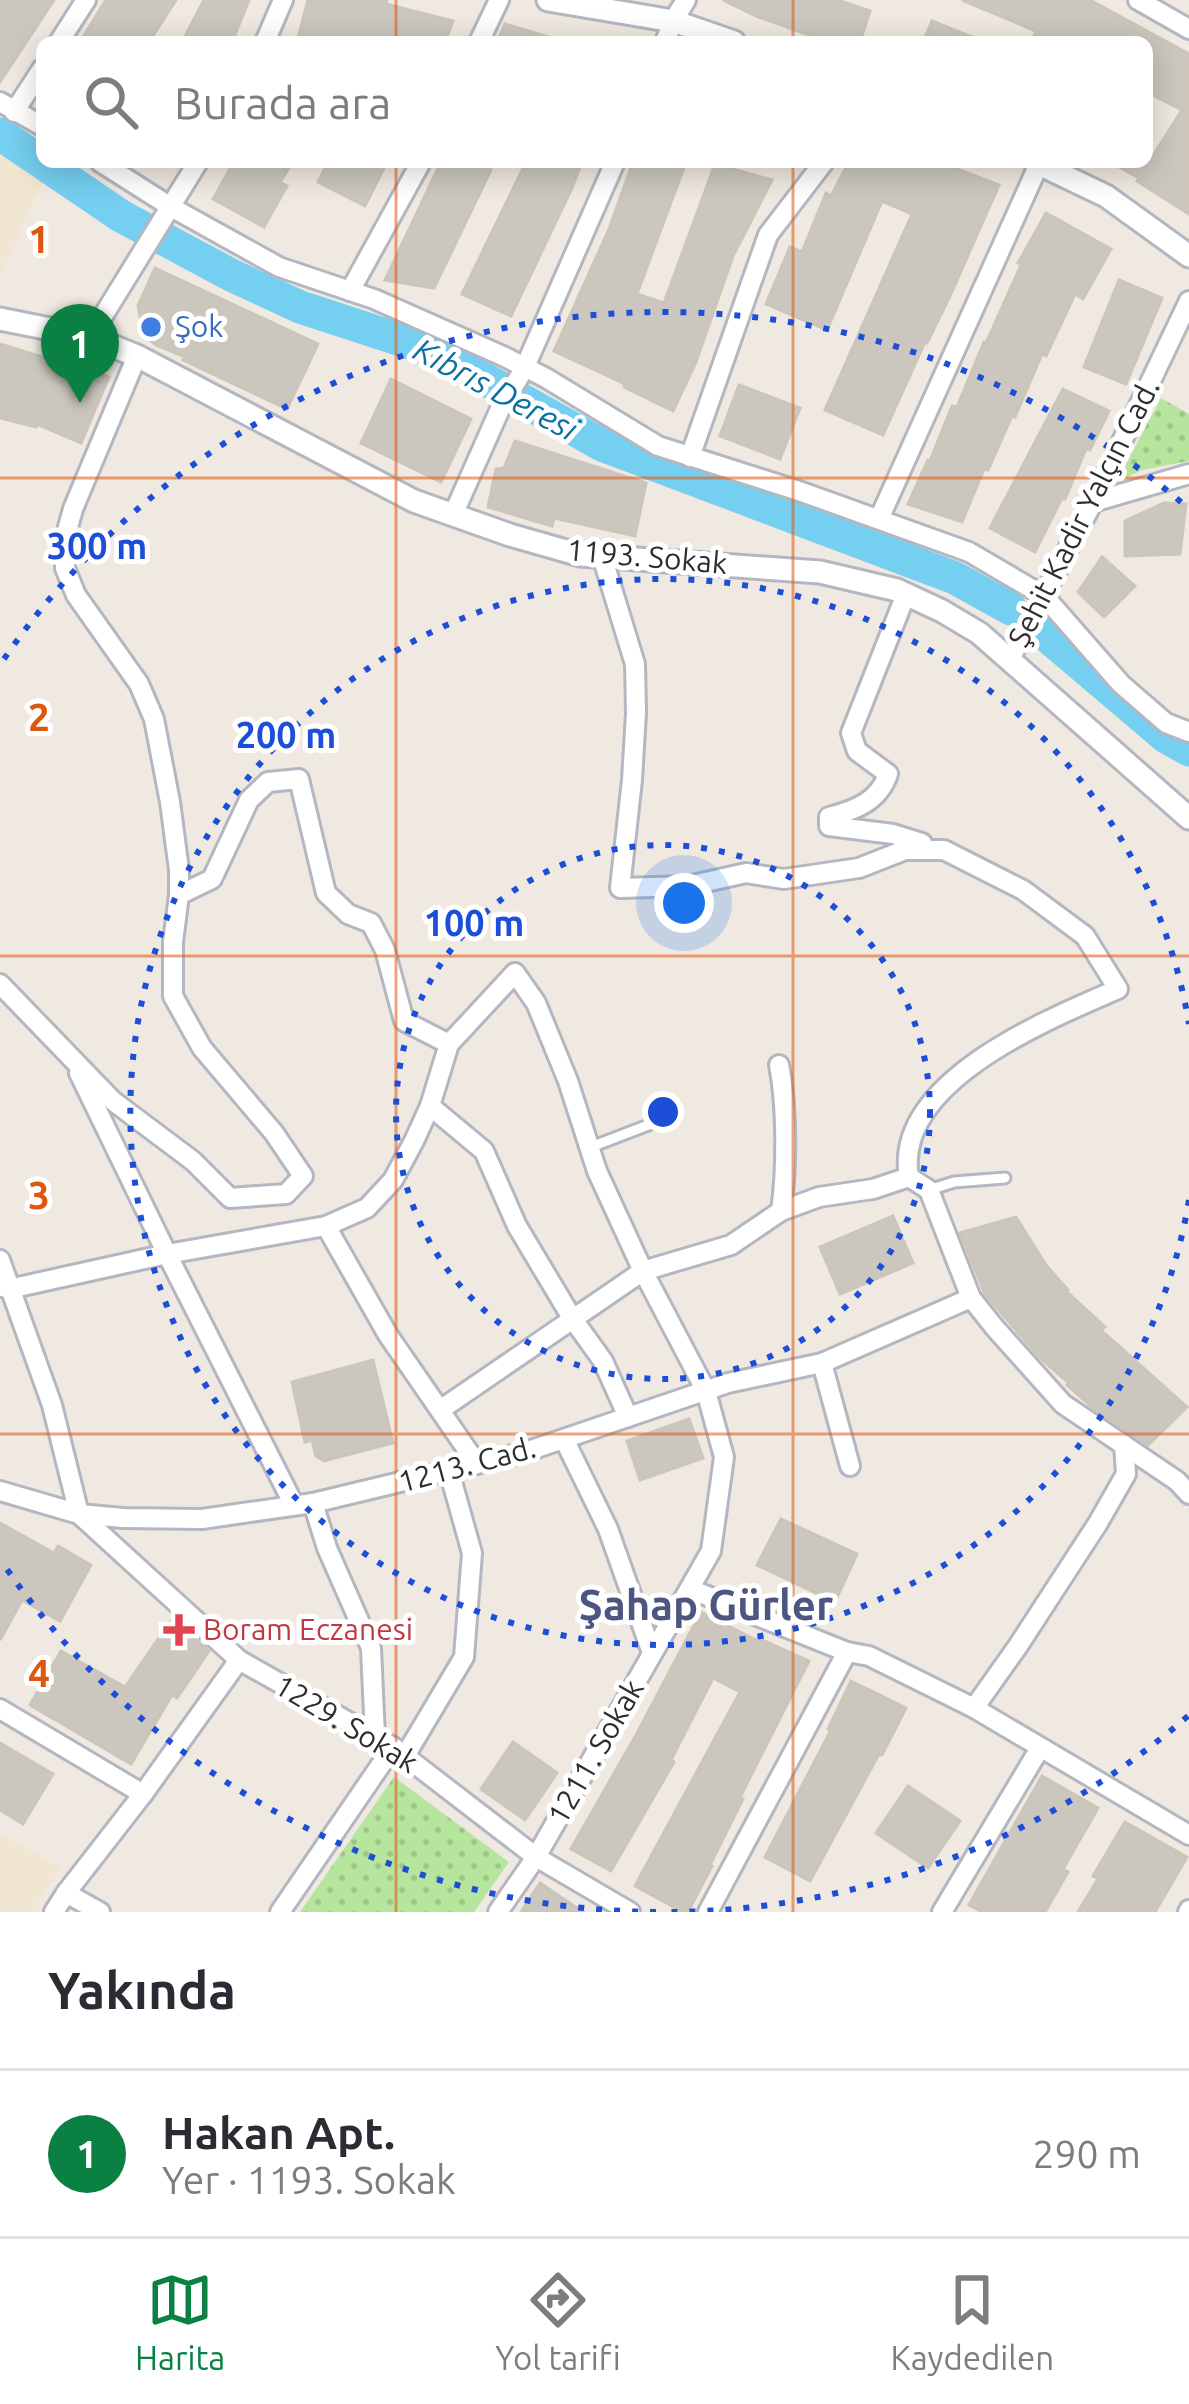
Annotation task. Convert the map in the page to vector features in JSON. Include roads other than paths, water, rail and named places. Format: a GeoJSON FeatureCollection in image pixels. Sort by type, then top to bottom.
{"type":"FeatureCollection","features":[{"type":"Feature","properties":{"kind":"street"},"geometry":{"type":"LineString","coordinates":[[63,36],[86,0]]}},
{"type":"Feature","properties":{"kind":"street"},"geometry":{"type":"LineString","coordinates":[[268,36],[283,0]]}},
{"type":"Feature","properties":{"kind":"street"},"geometry":{"type":"LineString","coordinates":[[482,36],[499,0]]}},
{"type":"Feature","properties":{"kind":"street"},"geometry":{"type":"LineString","coordinates":[[548,0],[669,32],[686,0]]}},
{"type":"Feature","properties":{"kind":"street"},"geometry":{"type":"LineString","coordinates":[[1138,0],[1189,29]]}},
{"type":"Feature","properties":{"kind":"street"},"geometry":{"type":"LineString","coordinates":[[36,76],[7,107],[36,123]]}},
{"type":"Feature","properties":{"kind":"street"},"geometry":{"type":"LineString","coordinates":[[109,168],[279,267],[374,299],[524,369],[658,446],[970,552],[1044,596],[1121,684],[1166,723],[1189,732]]}},
{"type":"Feature","properties":{"kind":"street"},"geometry":{"type":"LineString","coordinates":[[90,337],[194,168]]}},
{"type":"Feature","properties":{"kind":"street"},"geometry":{"type":"LineString","coordinates":[[350,291],[419,168]]}},
{"type":"Feature","properties":{"kind":"street"},"geometry":{"type":"LineString","coordinates":[[453,515],[613,168]]}},
{"type":"Feature","properties":{"kind":"street"},"geometry":{"type":"LineString","coordinates":[[690,457],[769,236],[820,168]]}},
{"type":"Feature","properties":{"kind":"street"},"geometry":{"type":"LineString","coordinates":[[879,519],[1035,168]]}},
{"type":"Feature","properties":{"kind":"street"},"geometry":{"type":"LineString","coordinates":[[1047,168],[1106,196],[1189,256]]}},
{"type":"Feature","properties":{"kind":"street","name":"Şehit Kadir Yalçın Cad."},"geometry":{"type":"LineString","coordinates":[[1010,659],[1093,502],[1189,301]]}},
{"type":"Feature","properties":{"kind":"street","name":"1193. Sokak"},"geometry":{"type":"LineString","coordinates":[[0,319],[90,337],[137,356],[414,501],[551,548],[580,555],[820,572],[906,594],[979,633],[1189,818]]}},
{"type":"Feature","properties":{"kind":"street"},"geometry":{"type":"LineString","coordinates":[[0,983],[113,1101],[193,1161],[230,1198],[286,1194],[303,1176],[274,1133],[202,1048],[173,996],[179,870],[154,719],[139,684],[76,595],[65,568],[65,538],[73,509],[137,356]]}},
{"type":"Feature","properties":{"kind":"street"},"geometry":{"type":"LineString","coordinates":[[1093,502],[1189,474]]}},
{"type":"Feature","properties":{"kind":"street"},"geometry":{"type":"LineString","coordinates":[[602,556],[635,664],[632,781],[620,888],[688,886],[746,873],[784,879],[860,868],[905,850],[944,850]]}},
{"type":"Feature","properties":{"kind":"street"},"geometry":{"type":"LineString","coordinates":[[906,594],[851,733],[857,751],[888,774],[883,790],[871,801],[829,817],[829,826],[893,833],[944,850],[1024,890],[1085,936],[1118,988],[1037,1024],[937,1093],[920,1117],[906,1161],[909,1177],[928,1190],[971,1298],[1063,1404],[1177,1481],[1189,1494]]}},
{"type":"Feature","properties":{"kind":"street"},"geometry":{"type":"LineString","coordinates":[[5,1287],[326,1226],[367,1208],[393,1180],[430,1106],[449,1044],[404,1021],[385,950],[371,923],[348,914],[326,893],[299,779],[268,782],[249,800],[212,879],[179,895]]}},
{"type":"Feature","properties":{"kind":"street","name":"1211. Sokak"},"geometry":{"type":"LineString","coordinates":[[449,1044],[515,973],[536,1003],[597,1171],[706,1391],[724,1457],[711,1551],[536,1857],[498,1912]]}},
{"type":"Feature","properties":{"kind":"street"},"geometry":{"type":"LineString","coordinates":[[72,1058],[167,1254],[327,1548],[371,1648],[391,1747]]}},
{"type":"Feature","properties":{"kind":"street"},"geometry":{"type":"LineString","coordinates":[[779,1065],[783,1087],[781,1211]]}},
{"type":"Feature","properties":{"kind":"street"},"geometry":{"type":"LineString","coordinates":[[430,1106],[484,1151],[518,1226],[603,1361],[628,1417]]}},
{"type":"Feature","properties":{"kind":"street"},"geometry":{"type":"LineString","coordinates":[[440,1410],[643,1270],[731,1245],[781,1211],[819,1197],[873,1189],[909,1177]]}},
{"type":"Feature","properties":{"kind":"street"},"geometry":{"type":"LineString","coordinates":[[326,1226],[388,1335],[477,1464]]}},
{"type":"Feature","properties":{"kind":"street"},"geometry":{"type":"LineString","coordinates":[[0,1260],[5,1287],[52,1406],[79,1514]]}},
{"type":"Feature","properties":{"kind":"street","name":"1213. Cad."},"geometry":{"type":"LineString","coordinates":[[0,1491],[79,1514],[123,1518],[202,1519],[304,1504],[477,1464],[728,1383],[822,1363],[971,1298]]}},
{"type":"Feature","properties":{"kind":"street"},"geometry":{"type":"LineString","coordinates":[[822,1363],[850,1466]]}},
{"type":"Feature","properties":{"kind":"street"},"geometry":{"type":"LineString","coordinates":[[564,1438],[608,1529],[652,1653]]}},
{"type":"Feature","properties":{"kind":"street"},"geometry":{"type":"LineString","coordinates":[[974,1708],[1117,1490],[1126,1474],[1124,1445]]}},
{"type":"Feature","properties":{"kind":"street"},"geometry":{"type":"LineString","coordinates":[[280,1912],[391,1747],[464,1657],[472,1553],[449,1471]]}},
{"type":"Feature","properties":{"kind":"street","name":"1229. Sokak"},"geometry":{"type":"LineString","coordinates":[[79,1514],[239,1660],[391,1747],[536,1857],[630,1912]]}},
{"type":"Feature","properties":{"kind":"street"},"geometry":{"type":"LineString","coordinates":[[690,1589],[847,1652],[869,1656],[974,1708],[1189,1835]]}},
{"type":"Feature","properties":{"kind":"street"},"geometry":{"type":"LineString","coordinates":[[708,1912],[847,1652]]}},
{"type":"Feature","properties":{"kind":"street"},"geometry":{"type":"LineString","coordinates":[[54,1912],[239,1660]]}},
{"type":"Feature","properties":{"kind":"street"},"geometry":{"type":"LineString","coordinates":[[0,1709],[143,1794]]}},
{"type":"Feature","properties":{"kind":"street"},"geometry":{"type":"LineString","coordinates":[[942,1912],[1040,1748]]}},
{"type":"Feature","properties":{"kind":"street"},"geometry":{"type":"LineString","coordinates":[[66,1893],[100,1912]]}},
{"type":"Feature","properties":{"kind":"lane"},"geometry":{"type":"LineString","coordinates":[[589,1148],[664,1119]]}},
{"type":"Feature","properties":{"kind":"lane"},"geometry":{"type":"LineString","coordinates":[[928,1190],[954,1182],[1005,1178]]}},
{"type":"Feature","properties":{"kind":"waterway","name":"Kıbrıs Deresi"},"geometry":{"type":"LineString","coordinates":[[0,134],[36,158]]}},
{"type":"Feature","properties":{"kind":"waterway","name":"Kıbrıs Deresi"},"geometry":{"type":"LineString","coordinates":[[50,168],[121,216],[300,307],[435,351],[602,445],[955,578],[1011,609]]}},
{"type":"Feature","properties":{"kind":"waterway","name":"Kıbrıs Deresi"},"geometry":{"type":"LineString","coordinates":[[1034,625],[1166,737],[1189,750]]}},
{"type":"Feature","properties":{"kind":"place","name":"Şok"},"geometry":{"type":"Point","coordinates":[151,327]}},
{"type":"Feature","properties":{"kind":"place","name":"Hakan Apt."},"geometry":{"type":"Point","coordinates":[80,403]}},
{"type":"Feature","properties":{"kind":"place","name":"Boram Eczanesi"},"geometry":{"type":"Point","coordinates":[179,1630]}},
{"type":"Feature","properties":{"kind":"district","name":"Şahap Gürler"},"geometry":{"type":"Point","coordinates":[706,1605]}}]}
